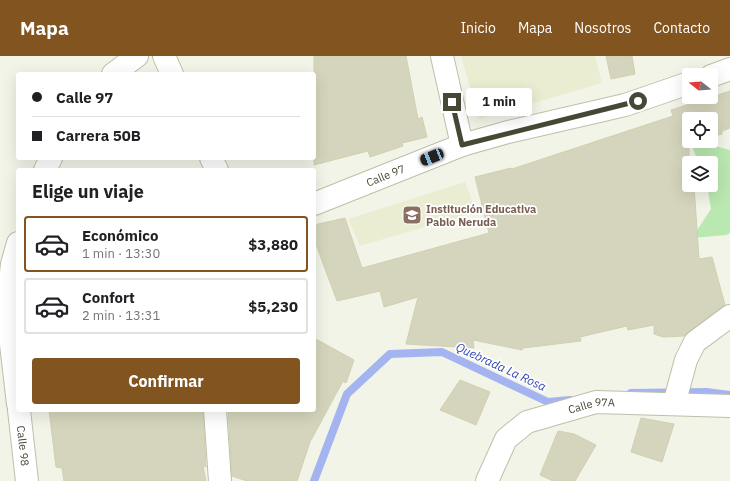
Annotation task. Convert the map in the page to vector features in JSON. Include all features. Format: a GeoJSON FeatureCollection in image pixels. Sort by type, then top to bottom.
{"type":"FeatureCollection","features":[{"type":"Feature","properties":{"kind":"street"},"geometry":{"type":"LineString","coordinates":[[116,72],[137,56]]}},
{"type":"Feature","properties":{"kind":"street"},"geometry":{"type":"LineString","coordinates":[[164,56],[171,72]]}},
{"type":"Feature","properties":{"kind":"street"},"geometry":{"type":"LineString","coordinates":[[442,56],[462,145]]}},
{"type":"Feature","properties":{"kind":"street"},"geometry":{"type":"LineString","coordinates":[[718,73],[730,69]]}},
{"type":"Feature","properties":{"kind":"street","name":"Calle 97"},"geometry":{"type":"LineString","coordinates":[[316,203],[462,145],[508,132],[625,106],[682,86]]}},
{"type":"Feature","properties":{"kind":"street"},"geometry":{"type":"LineString","coordinates":[[16,250],[12,264],[8,310],[16,385]]}},
{"type":"Feature","properties":{"kind":"street"},"geometry":{"type":"LineString","coordinates":[[675,400],[686,360],[695,342],[730,316]]}},
{"type":"Feature","properties":{"kind":"street","name":"Calle 97A"},"geometry":{"type":"LineString","coordinates":[[487,481],[506,439],[526,422],[596,402],[675,400],[730,406]]}},
{"type":"Feature","properties":{"kind":"street","name":"Calle 98"},"geometry":{"type":"LineString","coordinates":[[19,412],[27,481]]}},
{"type":"Feature","properties":{"kind":"street"},"geometry":{"type":"LineString","coordinates":[[215,412],[220,481]]}},
{"type":"Feature","properties":{"kind":"shaded area"},"geometry":{"type":"Polygon","coordinates":[[[461,56],[595,56],[602,83],[479,119],[461,56]]]}},
{"type":"Feature","properties":{"kind":"shaded area","name":"Institución Educativa Pablo Neruda"},"geometry":{"type":"Polygon","coordinates":[[[465,182],[476,212],[360,246],[348,219],[465,182]]]}},
{"type":"Feature","properties":{"kind":"green space"},"geometry":{"type":"Polygon","coordinates":[[[718,147],[730,150],[730,233],[726,235],[692,238],[711,209],[708,192],[718,192],[718,156],[696,156],[693,148],[718,148],[718,147]]]}},
{"type":"Feature","properties":{"kind":"building"},"geometry":{"type":"Polygon","coordinates":[[[314,56],[406,56],[418,119],[422,117],[427,137],[402,143],[403,146],[370,157],[368,151],[314,165],[314,160],[316,160],[316,72],[314,72],[314,56]]]}},
{"type":"Feature","properties":{"kind":"building"},"geometry":{"type":"Polygon","coordinates":[[[606,56],[632,56],[635,74],[611,79],[606,56]]]}},
{"type":"Feature","properties":{"kind":"building"},"geometry":{"type":"Polygon","coordinates":[[[730,91],[730,128],[722,131],[722,134],[718,135],[718,112],[682,112],[682,148],[689,148],[689,156],[682,156],[682,192],[694,192],[699,259],[712,257],[725,305],[684,336],[663,337],[654,334],[654,325],[628,330],[627,326],[580,337],[581,341],[523,348],[522,350],[473,340],[474,348],[406,344],[418,297],[384,307],[380,291],[337,301],[316,244],[316,225],[345,218],[362,268],[489,233],[475,177],[512,169],[673,116],[671,110],[690,104],[718,104],[718,95],[730,91]]]}},
{"type":"Feature","properties":{"kind":"building"},"geometry":{"type":"Polygon","coordinates":[[[316,339],[354,360],[346,383],[343,381],[310,442],[297,481],[247,481],[232,476],[228,412],[316,412],[316,339]]]}},
{"type":"Feature","properties":{"kind":"building"},"geometry":{"type":"Polygon","coordinates":[[[460,380],[490,392],[476,425],[440,410],[460,380]]]}},
{"type":"Feature","properties":{"kind":"building"},"geometry":{"type":"Polygon","coordinates":[[[49,412],[203,412],[206,467],[203,466],[206,481],[64,481],[62,468],[56,467],[49,412]]]}},
{"type":"Feature","properties":{"kind":"building"},"geometry":{"type":"Polygon","coordinates":[[[641,418],[674,424],[662,462],[631,452],[641,418]]]}},
{"type":"Feature","properties":{"kind":"building"},"geometry":{"type":"Polygon","coordinates":[[[558,431],[574,434],[596,445],[575,481],[553,481],[540,475],[558,431]]]}},
{"type":"Feature","properties":{"kind":"waterway","name":"Quebrada La Rosa"},"geometry":{"type":"LineString","coordinates":[[314,481],[347,394],[390,354],[442,352],[548,402],[570,400]]}},
{"type":"Feature","properties":{"kind":"waterway","name":"Quebrada La Rosa"},"geometry":{"type":"LineString","coordinates":[[631,393],[706,392],[730,395]]}},
{"type":"Feature","properties":{"kind":"place","name":"Institución Educativa Pablo Neruda"},"geometry":{"type":"Point","coordinates":[412,215]}},
{"type":"Feature","properties":{"kind":"route"},"geometry":{"type":"LineString","coordinates":[[452,102],[462,145],[508,132],[625,106],[638,101]]}}]}
